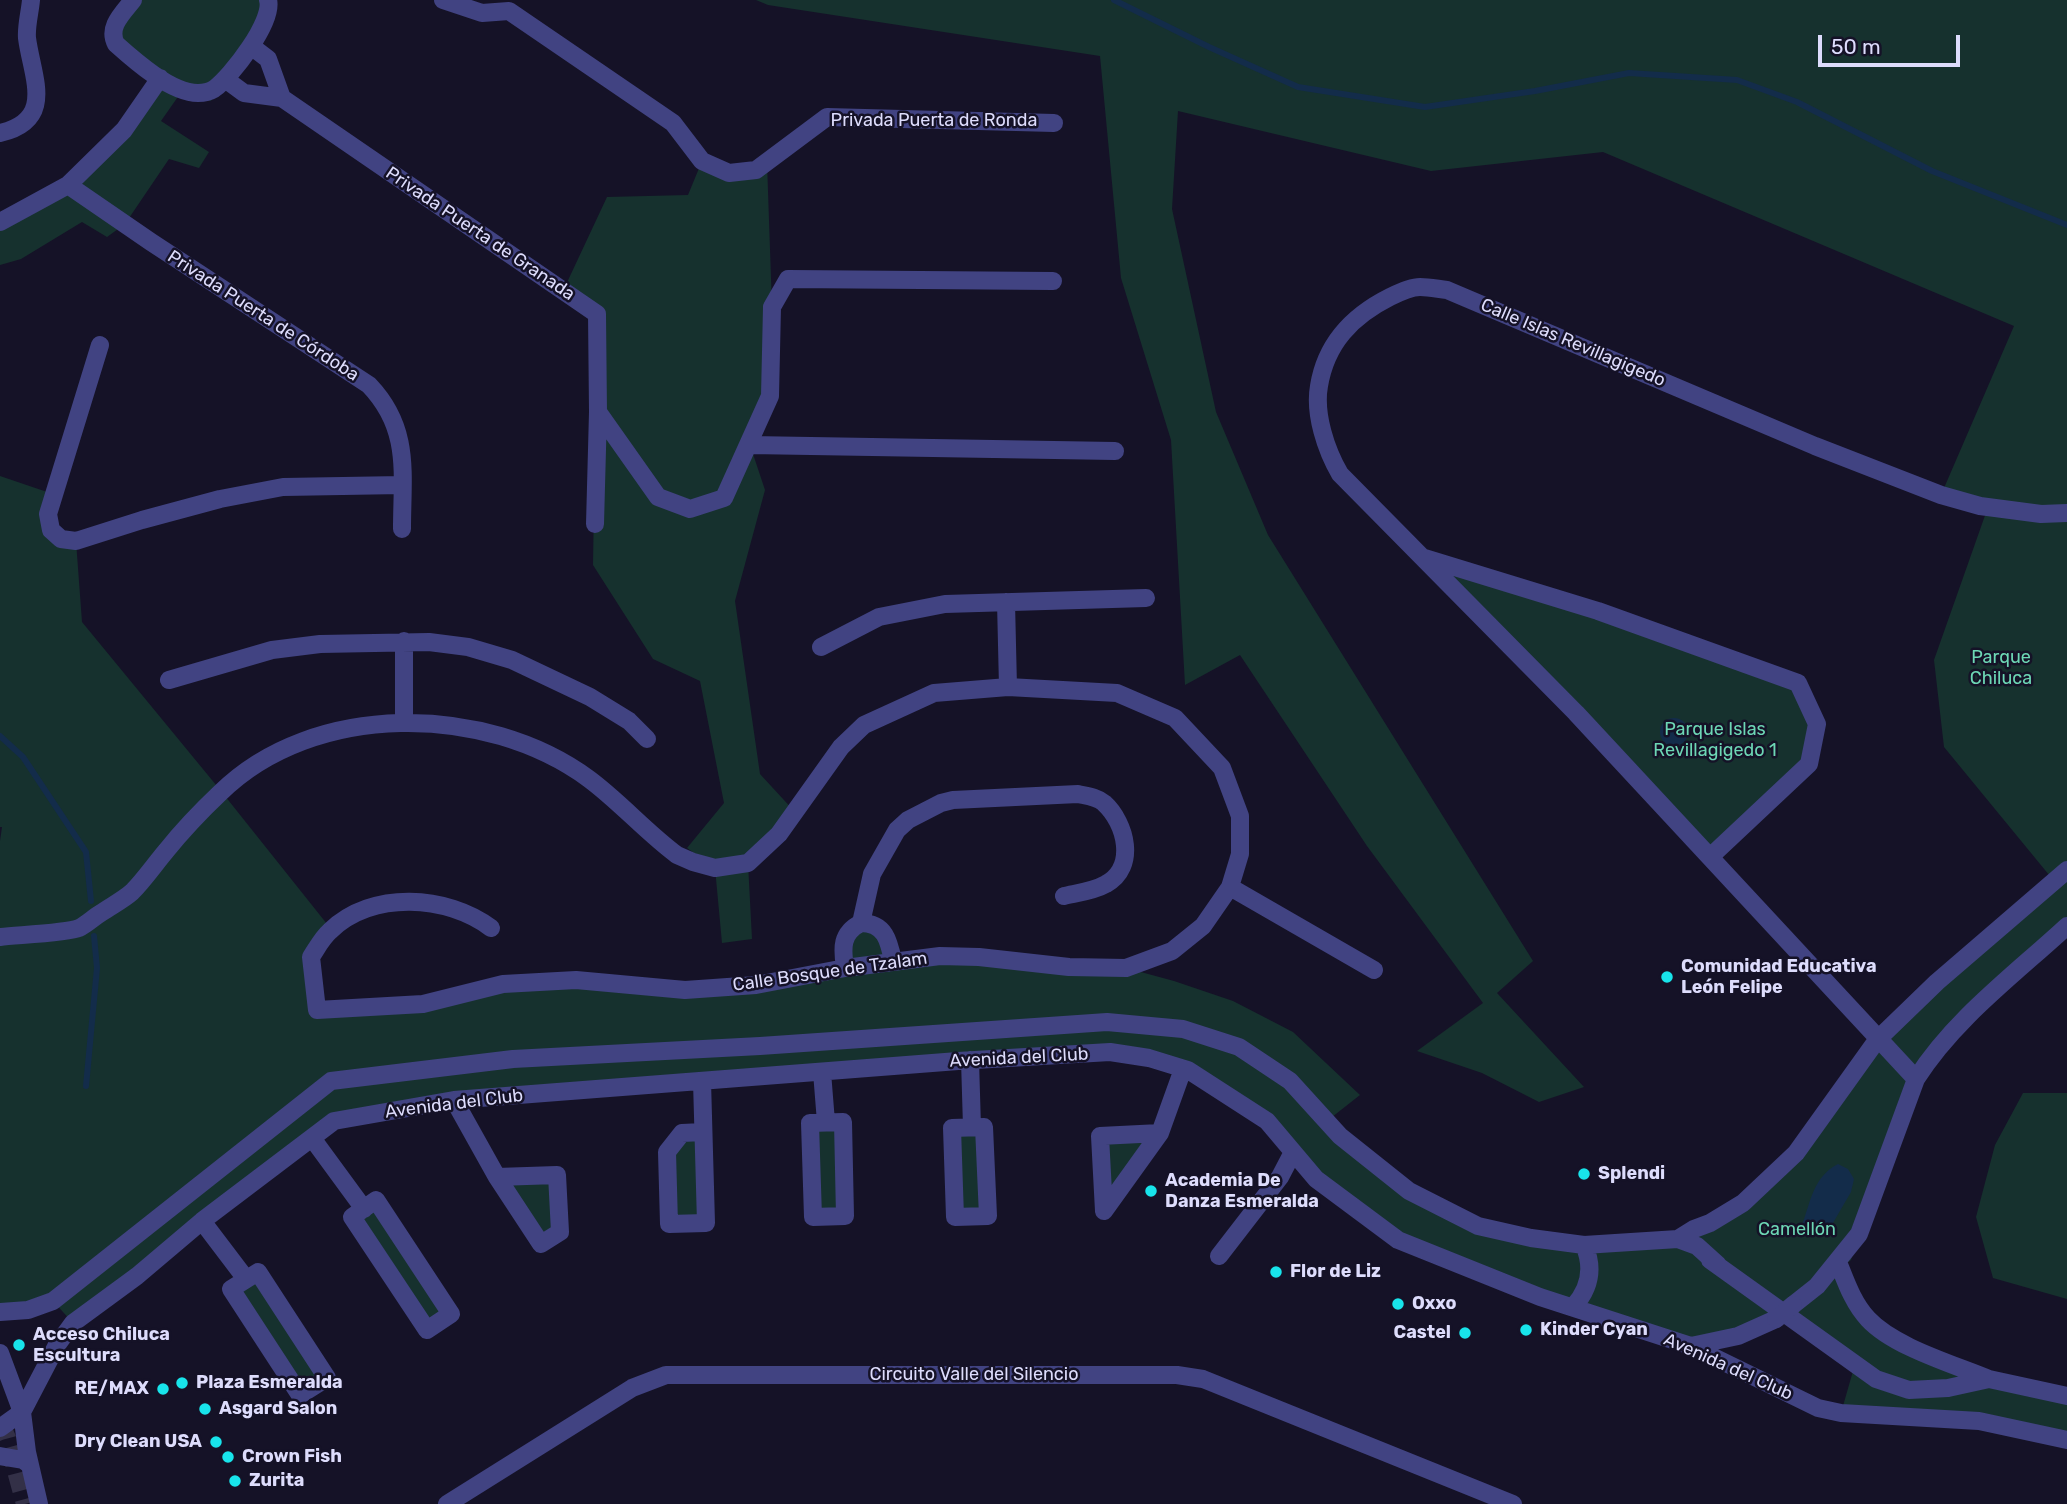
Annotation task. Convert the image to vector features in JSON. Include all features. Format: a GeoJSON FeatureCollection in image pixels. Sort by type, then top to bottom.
{"type":"FeatureCollection","features":[{"type":"Feature","properties":{"kind":"street"},"geometry":{"type":"LineString","coordinates":[[0,133],[12,131],[31,116],[38,95],[27,36],[31,0]]}},
{"type":"Feature","properties":{"kind":"street"},"geometry":{"type":"LineString","coordinates":[[132,0],[113,28],[112,37],[116,44],[160,78],[196,93],[211,91],[225,79],[251,46],[273,2]]}},
{"type":"Feature","properties":{"kind":"street","name":"Privada Puerta de Ronda"},"geometry":{"type":"LineString","coordinates":[[443,0],[482,13],[510,6],[673,123],[702,161],[729,173],[756,170],[827,117],[1054,122]]}},
{"type":"Feature","properties":{"kind":"street"},"geometry":{"type":"LineString","coordinates":[[251,46],[268,60],[282,98]]}},
{"type":"Feature","properties":{"kind":"street"},"geometry":{"type":"LineString","coordinates":[[0,222],[68,185],[124,130],[160,78]]}},
{"type":"Feature","properties":{"kind":"street","name":"Privada Puerta de Granada"},"geometry":{"type":"LineString","coordinates":[[225,79],[244,93],[282,98],[597,314],[598,412],[594,524]]}},
{"type":"Feature","properties":{"kind":"street","name":"Privada Puerta de Córdoba"},"geometry":{"type":"LineString","coordinates":[[68,185],[369,385],[392,415],[400,435],[402,529]]}},
{"type":"Feature","properties":{"kind":"street"},"geometry":{"type":"LineString","coordinates":[[598,412],[658,497],[690,509],[724,498],[771,396],[772,307],[788,279],[1053,281]]}},
{"type":"Feature","properties":{"kind":"street","name":"Calle Islas Revillagigedo"},"geometry":{"type":"LineString","coordinates":[[1916,1079],[1576,713],[1340,474],[1329,456],[1318,403],[1318,387],[1335,341],[1348,324],[1370,307],[1418,287],[1447,290],[1815,446],[1941,495],[1988,507],[2067,513]]}},
{"type":"Feature","properties":{"kind":"street"},"geometry":{"type":"LineString","coordinates":[[100,345],[48,514],[51,530],[61,539],[76,541],[155,516],[283,486],[402,485]]}},
{"type":"Feature","properties":{"kind":"street"},"geometry":{"type":"LineString","coordinates":[[750,445],[1115,450]]}},
{"type":"Feature","properties":{"kind":"street","name":"Calle Islas Revillagigedo"},"geometry":{"type":"LineString","coordinates":[[1423,558],[1598,611],[1798,683],[1817,724],[1810,764],[1710,857]]}},
{"type":"Feature","properties":{"kind":"street"},"geometry":{"type":"LineString","coordinates":[[821,647],[879,617],[945,604],[1146,598]]}},
{"type":"Feature","properties":{"kind":"street"},"geometry":{"type":"LineString","coordinates":[[1006,602],[1008,687]]}},
{"type":"Feature","properties":{"kind":"street"},"geometry":{"type":"LineString","coordinates":[[404,641],[404,722]]}},
{"type":"Feature","properties":{"kind":"street"},"geometry":{"type":"LineString","coordinates":[[169,680],[272,650],[320,644],[404,641],[468,648],[512,660],[590,697],[629,721],[647,739]]}},
{"type":"Feature","properties":{"kind":"street","name":"Calle Bosque de Tzalam"},"geometry":{"type":"LineString","coordinates":[[0,937],[77,929],[132,892],[178,836],[221,791],[268,757],[326,732],[362,725],[404,722],[466,729],[509,740],[549,755],[588,779],[677,855],[715,868],[748,863],[779,834],[841,747],[864,725],[934,693],[1008,687],[1117,693],[1175,718],[1222,768],[1240,816],[1240,854],[1230,887],[1203,926],[1172,951],[1126,968],[1069,967],[953,957],[893,961],[756,985],[685,990],[576,980],[503,984],[423,1004],[317,1010],[311,957],[331,929],[351,917],[394,902],[435,904],[468,914],[491,928]]}},
{"type":"Feature","properties":{"kind":"street"},"geometry":{"type":"LineString","coordinates":[[861,923],[872,874],[898,830],[908,820],[940,803],[953,800],[1078,794],[1092,796],[1103,803],[1121,825],[1126,855],[1122,865],[1116,876],[1106,884],[1064,896]]}},
{"type":"Feature","properties":{"kind":"street"},"geometry":{"type":"LineString","coordinates":[[1678,1238],[1697,1234],[1744,1203],[1796,1153],[1877,1040],[1937,982],[2067,870]]}},
{"type":"Feature","properties":{"kind":"street"},"geometry":{"type":"LineString","coordinates":[[1230,887],[1374,970]]}},
{"type":"Feature","properties":{"kind":"street"},"geometry":{"type":"LineString","coordinates":[[845,968],[842,946],[849,931],[861,923],[875,924],[881,929],[890,941],[893,961]]}},
{"type":"Feature","properties":{"kind":"street"},"geometry":{"type":"LineString","coordinates":[[1715,1349],[1776,1319],[1817,1286],[1838,1262],[1859,1234],[1916,1079],[1925,1064],[1969,1015],[2067,926]]}},
{"type":"Feature","properties":{"kind":"street"},"geometry":{"type":"LineString","coordinates":[[1107,1022],[1110,1052]]}},
{"type":"Feature","properties":{"kind":"street","name":"Avenida del Club"},"geometry":{"type":"LineString","coordinates":[[0,1312],[28,1310],[54,1301],[180,1198],[331,1081],[513,1059],[760,1046],[1107,1022],[1183,1029],[1239,1047],[1290,1081],[1340,1136],[1421,1199],[1478,1226],[1531,1238],[1584,1245],[1678,1238]]}},
{"type":"Feature","properties":{"kind":"street"},"geometry":{"type":"LineString","coordinates":[[760,1046],[764,1076]]}},
{"type":"Feature","properties":{"kind":"street","name":"Avenida del Club"},"geometry":{"type":"LineString","coordinates":[[0,1429],[22,1412],[57,1345],[73,1323],[334,1121],[453,1100],[970,1060],[1110,1052],[1149,1058],[1183,1069],[1267,1121],[1316,1179],[1398,1240],[1507,1285],[1691,1346],[1818,1408],[1841,1413],[1979,1421],[2067,1440]]}},
{"type":"Feature","properties":{"kind":"street"},"geometry":{"type":"LineString","coordinates":[[970,1060],[972,1127]]}},
{"type":"Feature","properties":{"kind":"street"},"geometry":{"type":"LineString","coordinates":[[1160,1133],[1100,1136],[1104,1211],[1160,1133],[1183,1069]]}},
{"type":"Feature","properties":{"kind":"street"},"geometry":{"type":"LineString","coordinates":[[822,1072],[826,1122]]}},
{"type":"Feature","properties":{"kind":"street"},"geometry":{"type":"LineString","coordinates":[[702,1081],[706,1223],[669,1224],[667,1152],[682,1133],[703,1132]]}},
{"type":"Feature","properties":{"kind":"street"},"geometry":{"type":"LineString","coordinates":[[453,1100],[497,1177]]}},
{"type":"Feature","properties":{"kind":"street"},"geometry":{"type":"LineString","coordinates":[[826,1122],[843,1122],[845,1216],[813,1217],[810,1123],[826,1122]]}},
{"type":"Feature","properties":{"kind":"street"},"geometry":{"type":"LineString","coordinates":[[972,1127],[984,1127],[988,1216],[955,1217],[952,1128],[972,1127]]}},
{"type":"Feature","properties":{"kind":"street"},"geometry":{"type":"LineString","coordinates":[[312,1138],[364,1209]]}},
{"type":"Feature","properties":{"kind":"street"},"geometry":{"type":"LineString","coordinates":[[1219,1256],[1280,1177],[1293,1152]]}},
{"type":"Feature","properties":{"kind":"street"},"geometry":{"type":"LineString","coordinates":[[376,1200],[451,1314],[427,1329],[352,1217],[364,1209],[376,1200]]}},
{"type":"Feature","properties":{"kind":"street"},"geometry":{"type":"LineString","coordinates":[[202,1221],[246,1279]]}},
{"type":"Feature","properties":{"kind":"street"},"geometry":{"type":"LineString","coordinates":[[1678,1238],[1877,1380],[1909,1390],[1948,1388],[1989,1378]]}},
{"type":"Feature","properties":{"kind":"street"},"geometry":{"type":"LineString","coordinates":[[1574,1306],[1590,1277],[1584,1245]]}},
{"type":"Feature","properties":{"kind":"street"},"geometry":{"type":"LineString","coordinates":[[1838,1262],[1852,1296],[1869,1320],[1904,1344],[1989,1378],[2067,1396]]}},
{"type":"Feature","properties":{"kind":"street"},"geometry":{"type":"LineString","coordinates":[[258,1272],[327,1378],[300,1395],[231,1289],[246,1279],[258,1272]]}},
{"type":"Feature","properties":{"kind":"street"},"geometry":{"type":"LineString","coordinates":[[1691,1346],[1738,1336]]}},
{"type":"Feature","properties":{"kind":"street"},"geometry":{"type":"LineString","coordinates":[[1691,1346],[1715,1349],[1738,1368]]}},
{"type":"Feature","properties":{"kind":"street"},"geometry":{"type":"LineString","coordinates":[[0,1353],[22,1412],[39,1504]]}},
{"type":"Feature","properties":{"kind":"street","name":"Circuito Valle del Silencio"},"geometry":{"type":"LineString","coordinates":[[447,1504],[632,1388],[666,1376],[1177,1375],[1203,1379],[1513,1504]]}},
{"type":"Feature","properties":{"kind":"street"},"geometry":{"type":"LineString","coordinates":[[0,1457],[23,1460],[30,1465]]}},
{"type":"Feature","properties":{"kind":"green space"},"geometry":{"type":"Polygon","coordinates":[[[130,0],[268,0],[273,4],[211,101],[182,91],[161,121],[209,152],[199,168],[169,159],[125,224],[107,237],[82,222],[21,259],[0,265],[0,222],[68,185],[160,78],[116,44],[130,0]]]}},
{"type":"Feature","properties":{"kind":"green space","name":"Parque Chiluca"},"geometry":{"type":"Polygon","coordinates":[[[756,0],[2067,0],[2067,926],[1925,1064],[1867,1211],[1851,1260],[1841,1268],[1869,1320],[1904,1344],[2067,1398],[2067,1439],[1841,1413],[1855,1364],[1698,1246],[1697,1234],[1744,1203],[1878,1039],[2054,881],[1944,747],[1934,660],[1988,507],[1941,495],[2014,326],[1603,152],[1431,171],[1178,111],[1172,209],[1216,412],[1268,535],[1533,961],[1497,993],[1584,1087],[1539,1102],[1482,1073],[1417,1051],[1483,1003],[1367,846],[1240,655],[1185,685],[1171,440],[1121,278],[1100,56],[768,5],[756,0]]]}},
{"type":"Feature","properties":{"kind":"green space"},"geometry":{"type":"Polygon","coordinates":[[[702,161],[729,173],[767,162],[772,307],[770,396],[750,445],[765,490],[735,601],[760,774],[795,812],[748,863],[752,939],[722,943],[715,868],[687,848],[724,803],[700,681],[653,659],[593,565],[597,314],[563,291],[607,197],[688,195],[702,161]]]}},
{"type":"Feature","properties":{"kind":"green space"},"geometry":{"type":"Polygon","coordinates":[[[0,476],[53,494],[51,530],[76,541],[82,622],[331,929],[320,942],[317,1010],[423,1004],[503,984],[685,990],[844,968],[842,946],[868,923],[893,961],[1126,968],[1233,1001],[1293,1032],[1360,1095],[1327,1121],[1340,1136],[1478,1226],[1584,1246],[1586,1275],[1574,1306],[1398,1240],[1316,1179],[1267,1121],[1188,1070],[1110,1052],[454,1100],[334,1121],[73,1323],[53,1301],[0,1312],[0,476]]]}},
{"type":"Feature","properties":{"kind":"green space","name":"Parque Islas Revillagigedo 1"},"geometry":{"type":"Polygon","coordinates":[[[1423,558],[1798,683],[1817,724],[1809,764],[1710,857],[1423,558]]]}},
{"type":"Feature","properties":{"kind":"green space"},"geometry":{"type":"Polygon","coordinates":[[[2023,1093],[2067,1093],[2067,1299],[1993,1278],[1976,1217],[1995,1145],[2023,1093]]]}},
{"type":"Feature","properties":{"kind":"green space"},"geometry":{"type":"Polygon","coordinates":[[[843,1122],[845,1216],[813,1217],[810,1123],[843,1122]]]}},
{"type":"Feature","properties":{"kind":"green space"},"geometry":{"type":"Polygon","coordinates":[[[984,1127],[988,1216],[955,1217],[952,1128],[984,1127]]]}},
{"type":"Feature","properties":{"kind":"green space"},"geometry":{"type":"Polygon","coordinates":[[[703,1132],[706,1223],[669,1224],[667,1152],[703,1132]]]}},
{"type":"Feature","properties":{"kind":"green space"},"geometry":{"type":"Polygon","coordinates":[[[1160,1133],[1104,1211],[1100,1136],[1160,1133]]]}},
{"type":"Feature","properties":{"kind":"green space"},"geometry":{"type":"Polygon","coordinates":[[[557,1175],[560,1232],[541,1244],[497,1177],[557,1175]]]}},
{"type":"Feature","properties":{"kind":"green space"},"geometry":{"type":"Polygon","coordinates":[[[377,1201],[451,1314],[427,1330],[352,1217],[377,1201]]]}},
{"type":"Feature","properties":{"kind":"green space","name":"Camellón"},"geometry":{"type":"Polygon","coordinates":[[[1677,1240],[1782,1311],[1691,1345],[1575,1306],[1586,1246],[1677,1240]]]}},
{"type":"Feature","properties":{"kind":"green space"},"geometry":{"type":"Polygon","coordinates":[[[258,1272],[327,1378],[300,1395],[231,1289],[258,1272]]]}},
{"type":"Feature","properties":{"kind":"water"},"geometry":{"type":"Polygon","coordinates":[[[1674,718],[1684,722],[1688,732],[1684,742],[1674,746],[1664,742],[1660,732],[1664,722],[1674,718]]]}},
{"type":"Feature","properties":{"kind":"water"},"geometry":{"type":"Polygon","coordinates":[[[1838,1164],[1848,1169],[1854,1179],[1851,1192],[1830,1228],[1813,1235],[1802,1225],[1811,1199],[1823,1176],[1838,1164]]]}},
{"type":"Feature","properties":{"kind":"waterway"},"geometry":{"type":"LineString","coordinates":[[1114,0],[1298,87],[1425,107],[1535,91],[1629,73],[1737,80],[1797,102],[1932,171],[2067,225]]}},
{"type":"Feature","properties":{"kind":"waterway"},"geometry":{"type":"LineString","coordinates":[[0,736],[23,757],[86,852],[91,901]]}},
{"type":"Feature","properties":{"kind":"waterway"},"geometry":{"type":"LineString","coordinates":[[86,1086],[97,968],[94,936]]}},
{"type":"Feature","properties":{"kind":"tunnel"},"geometry":{"type":"LineString","coordinates":[[0,1422],[25,1504]]}},
{"type":"Feature","properties":{"kind":"place","name":"Comunidad Educativa León Felipe"},"geometry":{"type":"Point","coordinates":[1667,977]}},
{"type":"Feature","properties":{"kind":"place","name":"Splendi"},"geometry":{"type":"Point","coordinates":[1584,1174]}},
{"type":"Feature","properties":{"kind":"place","name":"Academia De Danza Esmeralda"},"geometry":{"type":"Point","coordinates":[1151,1191]}},
{"type":"Feature","properties":{"kind":"place","name":"Flor de Liz"},"geometry":{"type":"Point","coordinates":[1276,1272]}},
{"type":"Feature","properties":{"kind":"place","name":"Oxxo"},"geometry":{"type":"Point","coordinates":[1398,1304]}},
{"type":"Feature","properties":{"kind":"place","name":"Kinder Cyan"},"geometry":{"type":"Point","coordinates":[1526,1330]}},
{"type":"Feature","properties":{"kind":"place","name":"Castel"},"geometry":{"type":"Point","coordinates":[1465,1333]}},
{"type":"Feature","properties":{"kind":"place","name":"Acceso Chiluca Escultura"},"geometry":{"type":"Point","coordinates":[19,1345]}},
{"type":"Feature","properties":{"kind":"place","name":"Plaza Esmeralda"},"geometry":{"type":"Point","coordinates":[182,1383]}},
{"type":"Feature","properties":{"kind":"place","name":"RE/MAX"},"geometry":{"type":"Point","coordinates":[163,1389]}},
{"type":"Feature","properties":{"kind":"place","name":"Asgard Salon"},"geometry":{"type":"Point","coordinates":[205,1409]}},
{"type":"Feature","properties":{"kind":"place","name":"Dry Clean USA"},"geometry":{"type":"Point","coordinates":[216,1442]}},
{"type":"Feature","properties":{"kind":"place","name":"Crown Fish"},"geometry":{"type":"Point","coordinates":[228,1457]}},
{"type":"Feature","properties":{"kind":"place","name":"Zurita"},"geometry":{"type":"Point","coordinates":[235,1481]}}]}
